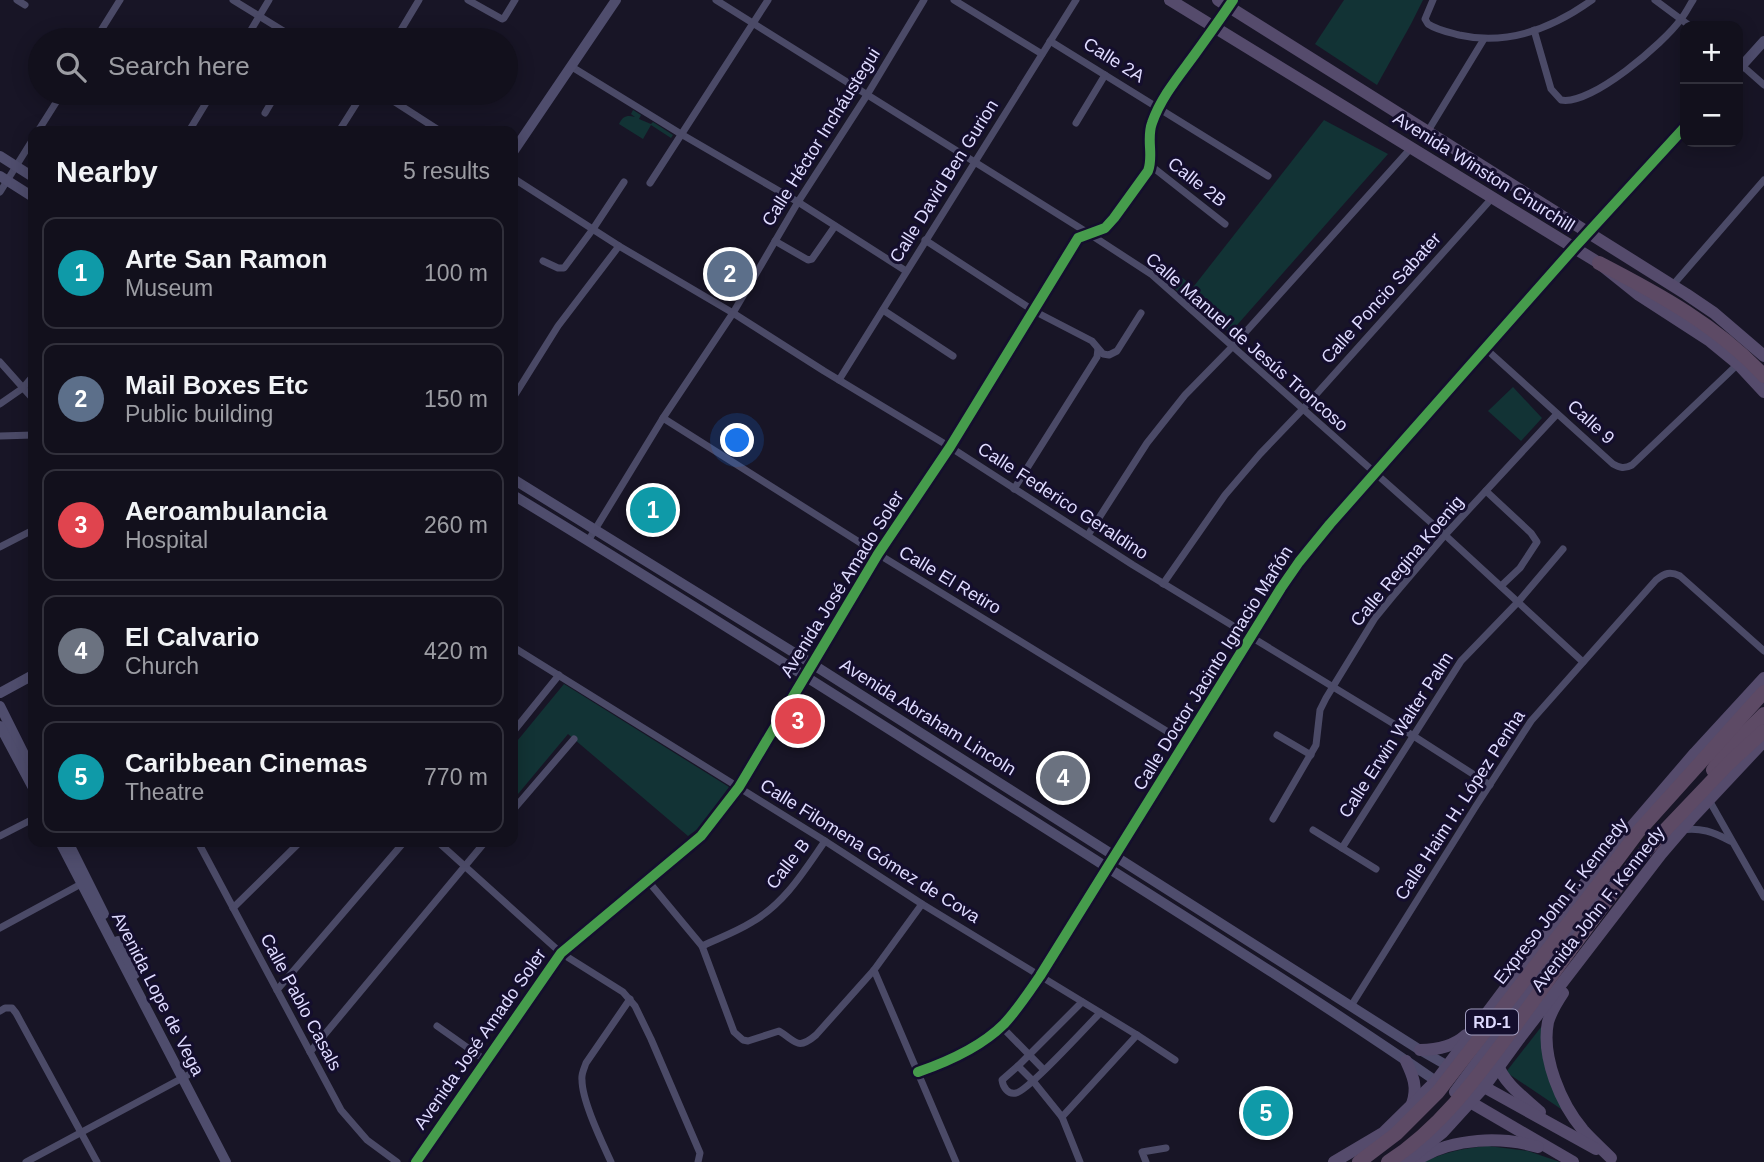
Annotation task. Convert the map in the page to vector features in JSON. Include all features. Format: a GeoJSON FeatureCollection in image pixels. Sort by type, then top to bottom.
{"type":"FeatureCollection","features":[{"type":"Feature","properties":{"kind":"highway"},"geometry":{"type":"LineString","coordinates":[[1599,263],[1689,313],[1713,330],[1742,361],[1764,376]]}},
{"type":"Feature","properties":{"kind":"highway","name":"Expreso John F. Kennedy"},"geometry":{"type":"LineString","coordinates":[[1359,1162],[1396,1134],[1438,1092],[1638,832],[1762,684]]}},
{"type":"Feature","properties":{"kind":"highway"},"geometry":{"type":"LineString","coordinates":[[1701,799],[1722,756],[1764,714]]}},
{"type":"Feature","properties":{"kind":"highway","name":"Expreso John F. Kennedy"},"geometry":{"type":"LineString","coordinates":[[1388,1162],[1426,1133],[1463,1094],[1634,864],[1701,799],[1728,764],[1764,731]]}},
{"type":"Feature","properties":{"kind":"main road"},"geometry":{"type":"LineString","coordinates":[[518,145],[617,0]]}},
{"type":"Feature","properties":{"kind":"main road","name":"Avenida Winston Churchill"},"geometry":{"type":"LineString","coordinates":[[1170,0],[1599,263]]}},
{"type":"Feature","properties":{"kind":"main road","name":"Avenida Winston Churchill"},"geometry":{"type":"LineString","coordinates":[[1226,2],[1714,313],[1764,356]]}},
{"type":"Feature","properties":{"kind":"main road"},"geometry":{"type":"LineString","coordinates":[[1743,62],[1764,41]]}},
{"type":"Feature","properties":{"kind":"main road","name":"Calle Doctor Jacinto Ignacio Mañón"},"geometry":{"type":"LineString","coordinates":[[1108,868],[1299,562],[1574,248],[1680,132]]}},
{"type":"Feature","properties":{"kind":"main road"},"geometry":{"type":"LineString","coordinates":[[0,156],[28,174]]}},
{"type":"Feature","properties":{"kind":"main road"},"geometry":{"type":"LineString","coordinates":[[4,178],[28,194]]}},
{"type":"Feature","properties":{"kind":"main road"},"geometry":{"type":"LineString","coordinates":[[1742,361],[1764,392]]}},
{"type":"Feature","properties":{"kind":"main road","name":"Avenida Abraham Lincoln"},"geometry":{"type":"LineString","coordinates":[[518,482],[812,664],[1420,1050],[1553,1124]]}},
{"type":"Feature","properties":{"kind":"main road","name":"Avenida Abraham Lincoln"},"geometry":{"type":"LineString","coordinates":[[518,498],[1108,868],[1436,1081],[1568,1159]]}},
{"type":"Feature","properties":{"kind":"main road"},"geometry":{"type":"LineString","coordinates":[[0,692],[28,678]]}},
{"type":"Feature","properties":{"kind":"main road","name":"Avenida John F. Kennedy"},"geometry":{"type":"LineString","coordinates":[[1334,1162],[1383,1133],[1436,1081],[1604,859],[1695,753],[1762,684]]}},
{"type":"Feature","properties":{"kind":"main road"},"geometry":{"type":"LineString","coordinates":[[0,706],[28,762]]}},
{"type":"Feature","properties":{"kind":"main road"},"geometry":{"type":"LineString","coordinates":[[0,726],[28,779]]}},
{"type":"Feature","properties":{"kind":"main road","name":"Avenida John F. Kennedy"},"geometry":{"type":"LineString","coordinates":[[1411,1160],[1443,1132],[1499,1069],[1519,1039],[1681,831],[1701,799],[1764,741]]}},
{"type":"Feature","properties":{"kind":"main road","name":"Avenida Lope de Vega"},"geometry":{"type":"LineString","coordinates":[[62,847],[185,1077],[234,1162]]}},
{"type":"Feature","properties":{"kind":"main road","name":"Avenida Lope de Vega"},"geometry":{"type":"LineString","coordinates":[[70,847],[226,1162]]}},
{"type":"Feature","properties":{"kind":"main road"},"geometry":{"type":"LineString","coordinates":[[1455,1092],[1588,911],[1634,864]]}},
{"type":"Feature","properties":{"kind":"main road"},"geometry":{"type":"LineString","coordinates":[[1614,1160],[1583,1130],[1560,1094],[1549,1059],[1548,1025],[1558,1001],[1577,969],[1619,909]]}},
{"type":"Feature","properties":{"kind":"main road"},"geometry":{"type":"LineString","coordinates":[[1420,1050],[1453,1045],[1482,1021]]}},
{"type":"Feature","properties":{"kind":"main road"},"geometry":{"type":"LineString","coordinates":[[1501,1028],[1496,1050],[1499,1069],[1510,1084],[1553,1124],[1614,1160]]}},
{"type":"Feature","properties":{"kind":"main road"},"geometry":{"type":"LineString","coordinates":[[1406,1061],[1415,1082],[1415,1096],[1410,1108]]}},
{"type":"Feature","properties":{"kind":"main road"},"geometry":{"type":"LineString","coordinates":[[1383,1133],[1399,1125],[1411,1124],[1420,1133],[1423,1143],[1411,1160]]}},
{"type":"Feature","properties":{"kind":"main road"},"geometry":{"type":"LineString","coordinates":[[1411,1160],[1442,1149],[1482,1141],[1526,1143],[1568,1159]]}},
{"type":"Feature","properties":{"kind":"street"},"geometry":{"type":"LineString","coordinates":[[17,0],[25,5]]}},
{"type":"Feature","properties":{"kind":"street"},"geometry":{"type":"LineString","coordinates":[[102,28],[120,0]]}},
{"type":"Feature","properties":{"kind":"street"},"geometry":{"type":"LineString","coordinates":[[233,0],[278,28]]}},
{"type":"Feature","properties":{"kind":"street"},"geometry":{"type":"LineString","coordinates":[[252,28],[269,0]]}},
{"type":"Feature","properties":{"kind":"street"},"geometry":{"type":"LineString","coordinates":[[402,28],[419,0]]}},
{"type":"Feature","properties":{"kind":"street"},"geometry":{"type":"LineString","coordinates":[[468,0],[499,19],[504,18],[515,0]]}},
{"type":"Feature","properties":{"kind":"street","name":"Calle Manuel de Jesús Troncoso"},"geometry":{"type":"LineString","coordinates":[[716,0],[1088,233],[1150,275],[1445,535],[1583,662]]}},
{"type":"Feature","properties":{"kind":"street"},"geometry":{"type":"LineString","coordinates":[[650,183],[768,0]]}},
{"type":"Feature","properties":{"kind":"street","name":"Calle Héctor Incháustegui"},"geometry":{"type":"LineString","coordinates":[[588,541],[663,418],[733,313],[798,202],[924,0]]}},
{"type":"Feature","properties":{"kind":"street"},"geometry":{"type":"LineString","coordinates":[[954,0],[1042,54]]}},
{"type":"Feature","properties":{"kind":"street","name":"Calle David Ben Gurion"},"geometry":{"type":"LineString","coordinates":[[839,380],[1076,0]]}},
{"type":"Feature","properties":{"kind":"street"},"geometry":{"type":"LineString","coordinates":[[1433,0],[1425,19],[1428,24],[1451,33],[1485,39],[1508,37],[1559,21],[1592,0]]}},
{"type":"Feature","properties":{"kind":"street"},"geometry":{"type":"LineString","coordinates":[[1655,0],[1684,21]]}},
{"type":"Feature","properties":{"kind":"street"},"geometry":{"type":"LineString","coordinates":[[1534,30],[1551,89],[1561,100],[1567,101],[1581,97],[1631,68],[1662,41],[1693,0]]}},
{"type":"Feature","properties":{"kind":"street"},"geometry":{"type":"LineString","coordinates":[[1150,165],[1149,131],[1158,108],[1215,28],[1226,2]]}},
{"type":"Feature","properties":{"kind":"street"},"geometry":{"type":"LineString","coordinates":[[1428,131],[1485,39]]}},
{"type":"Feature","properties":{"kind":"street","name":"Calle 2A"},"geometry":{"type":"LineString","coordinates":[[1050,41],[1268,176]]}},
{"type":"Feature","properties":{"kind":"street"},"geometry":{"type":"LineString","coordinates":[[572,67],[798,202],[906,271]]}},
{"type":"Feature","properties":{"kind":"street"},"geometry":{"type":"LineString","coordinates":[[1743,69],[1764,85]]}},
{"type":"Feature","properties":{"kind":"street"},"geometry":{"type":"LineString","coordinates":[[1076,123],[1105,75]]}},
{"type":"Feature","properties":{"kind":"street"},"geometry":{"type":"LineString","coordinates":[[41,126],[54,105]]}},
{"type":"Feature","properties":{"kind":"street"},"geometry":{"type":"LineString","coordinates":[[191,126],[204,105]]}},
{"type":"Feature","properties":{"kind":"street"},"geometry":{"type":"LineString","coordinates":[[265,113],[271,105]]}},
{"type":"Feature","properties":{"kind":"street"},"geometry":{"type":"LineString","coordinates":[[342,126],[355,105]]}},
{"type":"Feature","properties":{"kind":"street"},"geometry":{"type":"LineString","coordinates":[[400,105],[432,126]]}},
{"type":"Feature","properties":{"kind":"street"},"geometry":{"type":"LineString","coordinates":[[0,192],[4,178],[16,166],[28,147]]}},
{"type":"Feature","properties":{"kind":"street"},"geometry":{"type":"LineString","coordinates":[[1088,535],[1147,443],[1185,395],[1233,346],[1412,147]]}},
{"type":"Feature","properties":{"kind":"street","name":"Calle 2B"},"geometry":{"type":"LineString","coordinates":[[1150,165],[1225,224]]}},
{"type":"Feature","properties":{"kind":"street","name":"Avenida José Amado Soler"},"geometry":{"type":"LineString","coordinates":[[416,1162],[561,953],[702,836],[739,787],[878,554],[950,447],[1078,238],[1103,230],[1137,188],[1150,165]]}},
{"type":"Feature","properties":{"kind":"street"},"geometry":{"type":"LineString","coordinates":[[1672,286],[1764,180]]}},
{"type":"Feature","properties":{"kind":"street","name":"Calle Federico Geraldino"},"geometry":{"type":"LineString","coordinates":[[518,181],[619,246],[950,447],[1164,584],[1489,785]]}},
{"type":"Feature","properties":{"kind":"street"},"geometry":{"type":"LineString","coordinates":[[543,261],[564,268],[624,182]]}},
{"type":"Feature","properties":{"kind":"street","name":"Calle Poncio Sabater"},"geometry":{"type":"LineString","coordinates":[[1164,584],[1225,495],[1493,197]]}},
{"type":"Feature","properties":{"kind":"street"},"geometry":{"type":"LineString","coordinates":[[775,241],[808,260],[812,259],[835,226]]}},
{"type":"Feature","properties":{"kind":"street"},"geometry":{"type":"LineString","coordinates":[[925,240],[1034,311],[1092,341],[1103,354],[1113,354],[1141,313]]}},
{"type":"Feature","properties":{"kind":"street"},"geometry":{"type":"LineString","coordinates":[[518,390],[558,327],[619,246]]}},
{"type":"Feature","properties":{"kind":"street"},"geometry":{"type":"LineString","coordinates":[[883,310],[953,356]]}},
{"type":"Feature","properties":{"kind":"street"},"geometry":{"type":"LineString","coordinates":[[1014,489],[1097,357],[1098,349]]}},
{"type":"Feature","properties":{"kind":"street","name":"Calle 9"},"geometry":{"type":"LineString","coordinates":[[1486,349],[1620,468],[1632,465],[1742,361]]}},
{"type":"Feature","properties":{"kind":"street"},"geometry":{"type":"LineString","coordinates":[[0,362],[28,393]]}},
{"type":"Feature","properties":{"kind":"street"},"geometry":{"type":"LineString","coordinates":[[0,404],[28,382]]}},
{"type":"Feature","properties":{"kind":"street","name":"Calle Regina Koenig"},"geometry":{"type":"LineString","coordinates":[[1273,819],[1316,745],[1320,710],[1375,618],[1445,535],[1557,414]]}},
{"type":"Feature","properties":{"kind":"street","name":"Calle El Retiro"},"geometry":{"type":"LineString","coordinates":[[663,418],[1186,743]]}},
{"type":"Feature","properties":{"kind":"street"},"geometry":{"type":"LineString","coordinates":[[0,436],[28,435]]}},
{"type":"Feature","properties":{"kind":"street"},"geometry":{"type":"LineString","coordinates":[[1486,491],[1531,533],[1537,542],[1520,568],[1501,586]]}},
{"type":"Feature","properties":{"kind":"street"},"geometry":{"type":"LineString","coordinates":[[0,547],[28,533]]}},
{"type":"Feature","properties":{"kind":"street","name":"Calle Erwin Walter Palm"},"geometry":{"type":"LineString","coordinates":[[1342,848],[1461,661],[1518,602],[1563,549]]}},
{"type":"Feature","properties":{"kind":"street","name":"Calle Haim H. López Penha"},"geometry":{"type":"LineString","coordinates":[[1351,1006],[1531,721],[1656,580],[1668,572],[1680,576],[1764,650]]}},
{"type":"Feature","properties":{"kind":"street","name":"Calle Filomena Gómez de Cova"},"geometry":{"type":"LineString","coordinates":[[518,650],[1175,1060]]}},
{"type":"Feature","properties":{"kind":"street"},"geometry":{"type":"LineString","coordinates":[[518,726],[559,675]]}},
{"type":"Feature","properties":{"kind":"street"},"geometry":{"type":"LineString","coordinates":[[1276,735],[1311,755]]}},
{"type":"Feature","properties":{"kind":"street"},"geometry":{"type":"LineString","coordinates":[[518,804],[574,739]]}},
{"type":"Feature","properties":{"kind":"street"},"geometry":{"type":"LineString","coordinates":[[1701,799],[1732,842],[1764,897]]}},
{"type":"Feature","properties":{"kind":"street"},"geometry":{"type":"LineString","coordinates":[[0,836],[28,822]]}},
{"type":"Feature","properties":{"kind":"street"},"geometry":{"type":"LineString","coordinates":[[1681,831],[1697,829],[1732,842]]}},
{"type":"Feature","properties":{"kind":"street"},"geometry":{"type":"LineString","coordinates":[[1313,830],[1376,869]]}},
{"type":"Feature","properties":{"kind":"street","name":"Calle B"},"geometry":{"type":"LineString","coordinates":[[702,946],[752,923],[771,909],[795,885],[825,841]]}},
{"type":"Feature","properties":{"kind":"street","name":"Calle Pablo Casals"},"geometry":{"type":"LineString","coordinates":[[201,847],[341,1110],[367,1140],[397,1162]]}},
{"type":"Feature","properties":{"kind":"street"},"geometry":{"type":"LineString","coordinates":[[233,908],[295,847]]}},
{"type":"Feature","properties":{"kind":"street"},"geometry":{"type":"LineString","coordinates":[[277,990],[400,847]]}},
{"type":"Feature","properties":{"kind":"street"},"geometry":{"type":"LineString","coordinates":[[444,847],[561,953],[631,999],[700,1153],[698,1162]]}},
{"type":"Feature","properties":{"kind":"street"},"geometry":{"type":"LineString","coordinates":[[310,1052],[481,847]]}},
{"type":"Feature","properties":{"kind":"street","name":"Calle Doctor Jacinto Ignacio Mañón"},"geometry":{"type":"LineString","coordinates":[[918,1072],[967,1049],[1002,1026],[1040,976],[1108,868]]}},
{"type":"Feature","properties":{"kind":"street"},"geometry":{"type":"LineString","coordinates":[[648,881],[702,946],[734,1032],[748,1041],[779,1031],[794,1043],[807,1043],[874,970],[922,904]]}},
{"type":"Feature","properties":{"kind":"street"},"geometry":{"type":"LineString","coordinates":[[0,928],[81,884]]}},
{"type":"Feature","properties":{"kind":"street"},"geometry":{"type":"LineString","coordinates":[[874,970],[956,1162]]}},
{"type":"Feature","properties":{"kind":"street"},"geometry":{"type":"LineString","coordinates":[[611,1162],[583,1090],[582,1072],[631,999]]}},
{"type":"Feature","properties":{"kind":"street"},"geometry":{"type":"LineString","coordinates":[[1082,1002],[1002,1080],[1003,1086],[1009,1092],[1018,1093],[1033,1081],[1100,1013]]}},
{"type":"Feature","properties":{"kind":"street"},"geometry":{"type":"LineString","coordinates":[[0,1011],[12,1008],[16,1013],[97,1162]]}},
{"type":"Feature","properties":{"kind":"street"},"geometry":{"type":"LineString","coordinates":[[437,1026],[485,1060]]}},
{"type":"Feature","properties":{"kind":"street"},"geometry":{"type":"LineString","coordinates":[[1002,1026],[1044,1070]]}},
{"type":"Feature","properties":{"kind":"street"},"geometry":{"type":"LineString","coordinates":[[1062,1117],[1137,1035]]}},
{"type":"Feature","properties":{"kind":"street"},"geometry":{"type":"LineString","coordinates":[[1018,1066],[1062,1117],[1080,1162]]}},
{"type":"Feature","properties":{"kind":"street"},"geometry":{"type":"LineString","coordinates":[[26,1162],[185,1077]]}},
{"type":"Feature","properties":{"kind":"street"},"geometry":{"type":"LineString","coordinates":[[1146,1162],[1142,1153],[1167,1147]]}},
{"type":"Feature","properties":{"kind":"green space"},"geometry":{"type":"Polygon","coordinates":[[[1344,0],[1423,0],[1377,85],[1315,44],[1344,0]]]}},
{"type":"Feature","properties":{"kind":"green space"},"geometry":{"type":"Polygon","coordinates":[[[633,110],[641,115],[639,119],[651,124],[653,122],[673,135],[671,138],[651,125],[643,139],[619,124],[625,117],[635,117],[631,114],[633,110]]]}},
{"type":"Feature","properties":{"kind":"green space"},"geometry":{"type":"Polygon","coordinates":[[[1324,120],[1388,154],[1230,333],[1187,295],[1324,120]]]}},
{"type":"Feature","properties":{"kind":"green space"},"geometry":{"type":"Polygon","coordinates":[[[1168,266],[1190,284],[1181,294],[1159,276],[1168,266]]]}},
{"type":"Feature","properties":{"kind":"green space"},"geometry":{"type":"Polygon","coordinates":[[[1513,387],[1542,418],[1521,441],[1488,411],[1513,387]]]}},
{"type":"Feature","properties":{"kind":"green space"},"geometry":{"type":"Polygon","coordinates":[[[564,684],[729,787],[699,828],[688,836],[568,734],[518,794],[518,740],[564,684]]]}},
{"type":"Feature","properties":{"kind":"green space"},"geometry":{"type":"Polygon","coordinates":[[[1545,1022],[1564,1111],[1506,1072],[1545,1022]]]}},
{"type":"Feature","properties":{"kind":"green space"},"geometry":{"type":"Polygon","coordinates":[[[1488,1146],[1528,1151],[1560,1162],[1424,1162],[1455,1151],[1488,1146]]]}},
{"type":"Feature","properties":{"kind":"cycle path"},"geometry":{"type":"LineString","coordinates":[[416,1162],[561,953],[701,836],[739,787],[878,554],[950,447],[1078,238],[1105,228],[1148,171],[1150,129],[1160,104],[1233,0]]}},
{"type":"Feature","properties":{"kind":"cycle path"},"geometry":{"type":"LineString","coordinates":[[918,1072],[975,1046],[995,1032],[1014,1012],[1040,976],[1299,562],[1574,248],[1680,132]]}},
{"type":"Feature","properties":{"kind":"place","name":"Mail Boxes Etc"},"geometry":{"type":"Point","coordinates":[730,274]}},
{"type":"Feature","properties":{"kind":"place","name":"Arte San Ramon"},"geometry":{"type":"Point","coordinates":[653,510]}},
{"type":"Feature","properties":{"kind":"place","name":"Aeroambulancia"},"geometry":{"type":"Point","coordinates":[798,721]}},
{"type":"Feature","properties":{"kind":"place","name":"El Calvario"},"geometry":{"type":"Point","coordinates":[1063,778]}},
{"type":"Feature","properties":{"kind":"place","name":"Caribbean Cinemas"},"geometry":{"type":"Point","coordinates":[1266,1113]}}]}
